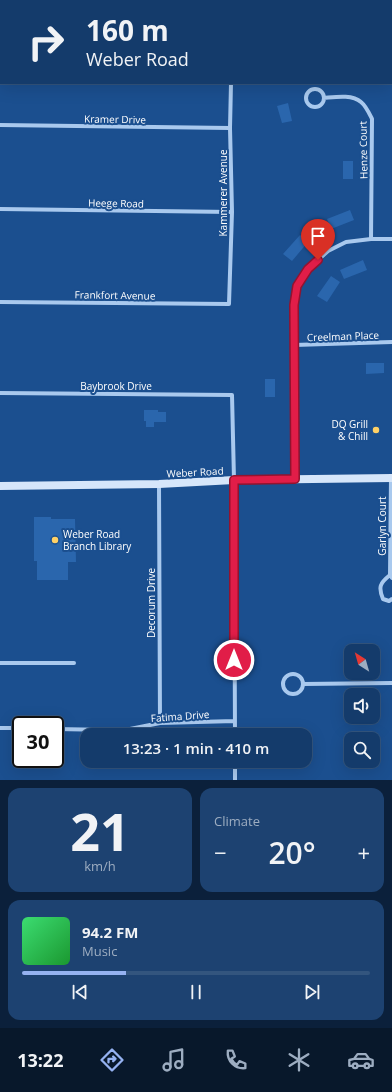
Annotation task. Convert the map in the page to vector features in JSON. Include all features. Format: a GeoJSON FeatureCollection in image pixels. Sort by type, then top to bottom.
{"type":"FeatureCollection","features":[{"type":"Feature","properties":{"kind":"main road","name":"Weber Road"},"geometry":{"type":"LineString","coordinates":[[0,486],[159,484],[234,480],[391,478]]}},
{"type":"Feature","properties":{"kind":"street","name":"Kammerer Avenue"},"geometry":{"type":"LineString","coordinates":[[229,304],[232,212],[230,128],[231,84]]}},
{"type":"Feature","properties":{"kind":"street","name":"Henze Court"},"geometry":{"type":"LineString","coordinates":[[314,89],[320,90],[324,98],[320,105],[312,106],[306,97],[309,92],[314,89]]}},
{"type":"Feature","properties":{"kind":"street","name":"Henze Court"},"geometry":{"type":"LineString","coordinates":[[324,98],[348,97],[360,101],[372,119],[371,239]]}},
{"type":"Feature","properties":{"kind":"street","name":"Kramer Drive"},"geometry":{"type":"LineString","coordinates":[[0,125],[230,128]]}},
{"type":"Feature","properties":{"kind":"street","name":"Heege Road"},"geometry":{"type":"LineString","coordinates":[[0,209],[232,212]]}},
{"type":"Feature","properties":{"kind":"street"},"geometry":{"type":"LineString","coordinates":[[295,479],[294,305],[297,286],[308,269],[328,251],[346,242],[371,239],[392,239]]}},
{"type":"Feature","properties":{"kind":"street","name":"Frankfort Avenue"},"geometry":{"type":"LineString","coordinates":[[0,302],[229,304]]}},
{"type":"Feature","properties":{"kind":"street","name":"Creelman Place"},"geometry":{"type":"LineString","coordinates":[[294,345],[392,342]]}},
{"type":"Feature","properties":{"kind":"street","name":"Baybrook Drive"},"geometry":{"type":"LineString","coordinates":[[0,393],[232,395],[234,480]]}},
{"type":"Feature","properties":{"kind":"street","name":"Garlyn Court"},"geometry":{"type":"LineString","coordinates":[[391,478],[391,576],[383,582],[380,592],[383,599],[389,601],[392,599]]}},
{"type":"Feature","properties":{"kind":"street"},"geometry":{"type":"LineString","coordinates":[[234,480],[235,728]]}},
{"type":"Feature","properties":{"kind":"street","name":"Decorum Drive"},"geometry":{"type":"LineString","coordinates":[[159,484],[160,723]]}},
{"type":"Feature","properties":{"kind":"street"},"geometry":{"type":"LineString","coordinates":[[0,663],[74,663]]}},
{"type":"Feature","properties":{"kind":"street"},"geometry":{"type":"LineString","coordinates":[[293,673],[300,676],[303,684],[302,688],[298,692],[291,694],[285,690],[283,680],[288,675],[293,673]]}},
{"type":"Feature","properties":{"kind":"street"},"geometry":{"type":"LineString","coordinates":[[303,684],[392,684]]}},
{"type":"Feature","properties":{"kind":"street","name":"Fatima Drive"},"geometry":{"type":"LineString","coordinates":[[64,729],[112,730],[130,729],[160,723],[235,721]]}},
{"type":"Feature","properties":{"kind":"street"},"geometry":{"type":"LineString","coordinates":[[0,728],[12,728]]}},
{"type":"Feature","properties":{"kind":"street"},"geometry":{"type":"LineString","coordinates":[[235,768],[236,780]]}},
{"type":"Feature","properties":{"kind":"building"},"geometry":{"type":"Polygon","coordinates":[[[288,103],[292,121],[282,123],[277,106],[288,103]]]}},
{"type":"Feature","properties":{"kind":"building"},"geometry":{"type":"Polygon","coordinates":[[[343,161],[353,161],[353,179],[343,179],[343,161]]]}},
{"type":"Feature","properties":{"kind":"building"},"geometry":{"type":"Polygon","coordinates":[[[350,210],[354,220],[331,229],[327,219],[350,210]]]}},
{"type":"Feature","properties":{"kind":"building"},"geometry":{"type":"Polygon","coordinates":[[[300,235],[308,242],[292,261],[283,254],[300,235]]]}},
{"type":"Feature","properties":{"kind":"building"},"geometry":{"type":"Polygon","coordinates":[[[363,260],[367,270],[344,279],[340,270],[363,260]]]}},
{"type":"Feature","properties":{"kind":"building"},"geometry":{"type":"Polygon","coordinates":[[[331,276],[340,282],[327,302],[317,296],[331,276]]]}},
{"type":"Feature","properties":{"kind":"building"},"geometry":{"type":"Polygon","coordinates":[[[366,363],[384,363],[384,373],[366,374],[366,363]]]}},
{"type":"Feature","properties":{"kind":"building"},"geometry":{"type":"Polygon","coordinates":[[[265,379],[275,379],[275,397],[265,397],[265,379]]]}},
{"type":"Feature","properties":{"kind":"building"},"geometry":{"type":"Polygon","coordinates":[[[144,410],[158,410],[158,412],[166,412],[166,422],[154,422],[154,427],[146,427],[146,421],[144,421],[144,410]]]}},
{"type":"Feature","properties":{"kind":"building","name":"Weber Road Branch Library"},"geometry":{"type":"Polygon","coordinates":[[[34,517],[75,519],[76,562],[68,562],[68,580],[37,580],[37,561],[34,561],[34,517]]]}},
{"type":"Feature","properties":{"kind":"place","name":"DQ Grill & Chill"},"geometry":{"type":"Point","coordinates":[376,430]}},
{"type":"Feature","properties":{"kind":"place","name":"Weber Road Branch Library"},"geometry":{"type":"Point","coordinates":[55,540]}},
{"type":"Feature","properties":{"kind":"route"},"geometry":{"type":"LineString","coordinates":[[234,660],[234,480],[295,479],[294,305],[297,286],[308,269],[318,260]]}}]}
